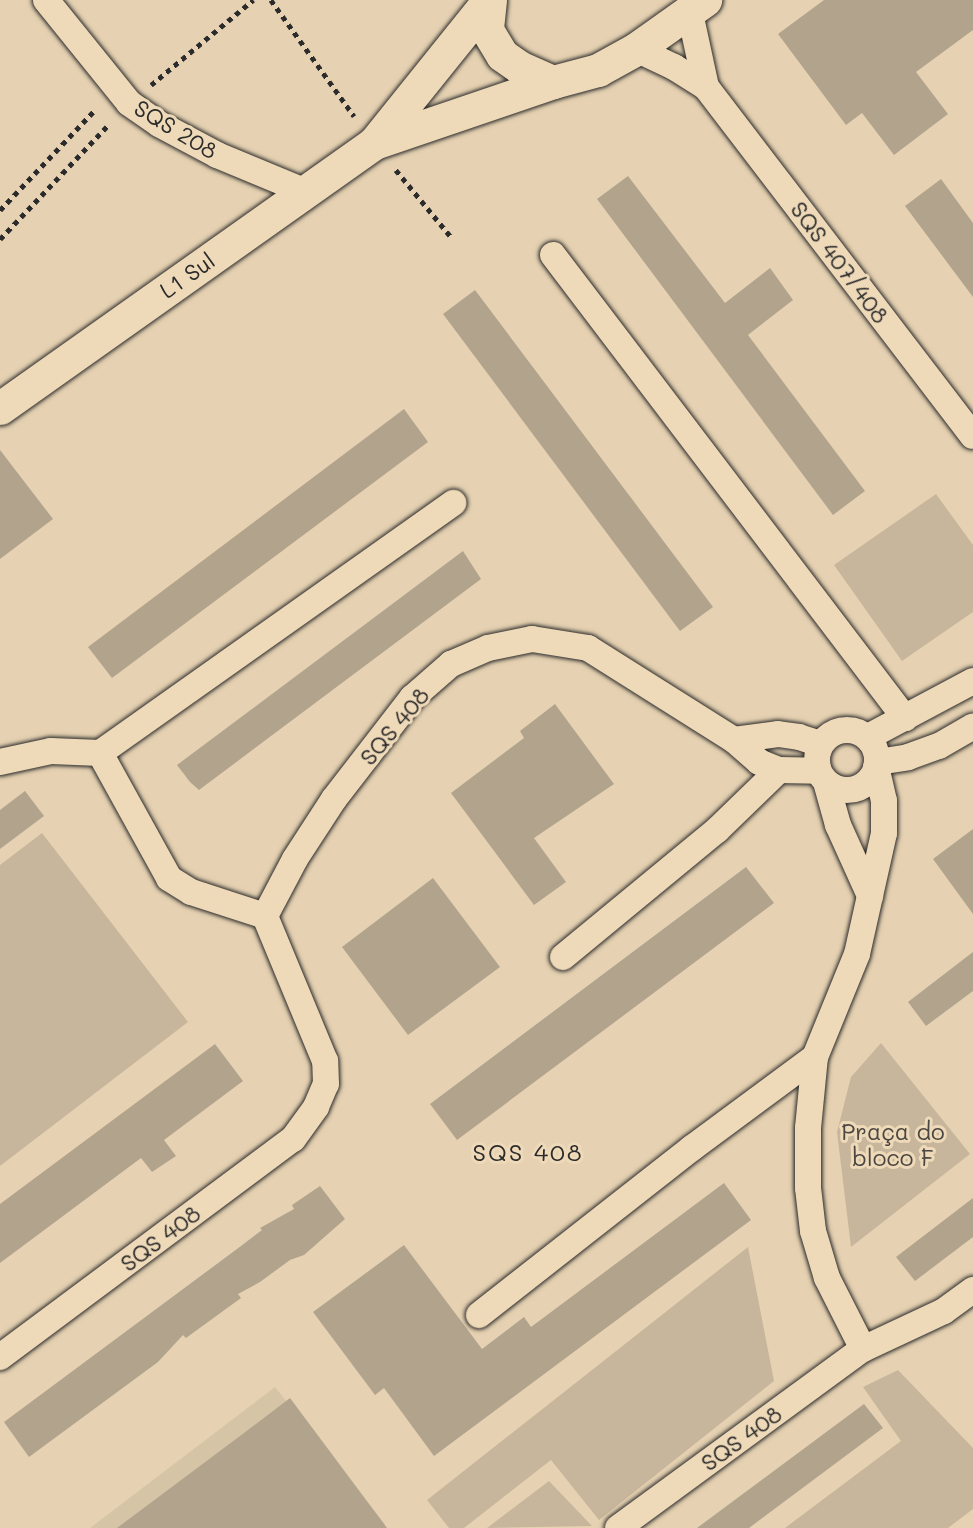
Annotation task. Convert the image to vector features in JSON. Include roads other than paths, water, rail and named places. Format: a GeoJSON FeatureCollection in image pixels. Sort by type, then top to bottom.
{"type":"FeatureCollection","features":[{"type":"Feature","properties":{"kind":"street","name":"SQS 208"},"geometry":{"type":"LineString","coordinates":[[46,0],[129,103],[159,124],[217,155],[304,191]]}},
{"type":"Feature","properties":{"kind":"street"},"geometry":{"type":"LineString","coordinates":[[449,48],[464,0]]}},
{"type":"Feature","properties":{"kind":"street"},"geometry":{"type":"LineString","coordinates":[[489,0],[487,30],[502,55],[519,67],[553,82]]}},
{"type":"Feature","properties":{"kind":"street","name":"L1 Sul"},"geometry":{"type":"LineString","coordinates":[[374,143],[489,0]]}},
{"type":"Feature","properties":{"kind":"street","name":"L1 Sul"},"geometry":{"type":"LineString","coordinates":[[0,408],[374,143],[553,82],[598,70],[636,49],[698,6]]}},
{"type":"Feature","properties":{"kind":"street","name":"SQS 407/408"},"geometry":{"type":"LineString","coordinates":[[698,6],[706,87]]}},
{"type":"Feature","properties":{"kind":"street","name":"SQS 407/408"},"geometry":{"type":"LineString","coordinates":[[636,49],[674,67],[706,87],[973,436]]}},
{"type":"Feature","properties":{"kind":"street"},"geometry":{"type":"LineString","coordinates":[[553,255],[905,718]]}},
{"type":"Feature","properties":{"kind":"street"},"geometry":{"type":"LineString","coordinates":[[0,762],[51,751],[100,753],[453,503]]}},
{"type":"Feature","properties":{"kind":"street","name":"SQS 408"},"geometry":{"type":"LineString","coordinates":[[0,1357],[293,1139],[316,1107],[326,1084],[325,1061],[265,916],[295,859],[334,800],[412,698],[451,664],[488,648],[532,639],[588,648],[734,740],[759,762],[779,770],[822,776]]}},
{"type":"Feature","properties":{"kind":"street"},"geometry":{"type":"LineString","coordinates":[[868,737],[973,681]]}},
{"type":"Feature","properties":{"kind":"street"},"geometry":{"type":"LineString","coordinates":[[877,764],[939,747],[973,726]]}},
{"type":"Feature","properties":{"kind":"street"},"geometry":{"type":"LineString","coordinates":[[863,1349],[827,1278],[813,1231],[808,1188],[808,1128],[815,1057],[857,954],[870,896],[884,833],[884,801],[876,749],[868,737],[856,731],[843,730],[830,734],[820,744],[817,757],[838,825],[870,896]]}},
{"type":"Feature","properties":{"kind":"street"},"geometry":{"type":"LineString","coordinates":[[734,740],[778,734],[820,744]]}},
{"type":"Feature","properties":{"kind":"street"},"geometry":{"type":"LineString","coordinates":[[100,753],[169,878],[191,892],[265,916]]}},
{"type":"Feature","properties":{"kind":"street"},"geometry":{"type":"LineString","coordinates":[[822,776],[838,789],[852,790],[864,785],[874,775],[877,764]]}},
{"type":"Feature","properties":{"kind":"street"},"geometry":{"type":"LineString","coordinates":[[563,957],[717,830],[779,770]]}},
{"type":"Feature","properties":{"kind":"street"},"geometry":{"type":"LineString","coordinates":[[479,1315],[692,1148],[815,1057]]}},
{"type":"Feature","properties":{"kind":"street","name":"SQS 408"},"geometry":{"type":"LineString","coordinates":[[618,1528],[863,1349],[944,1311],[973,1290]]}},
{"type":"Feature","properties":{"kind":"district","name":"SQS 408"},"geometry":{"type":"Point","coordinates":[528,1152]}},
{"type":"Feature","properties":{"kind":"park label","name":"Praça do bloco F"},"geometry":{"type":"Point","coordinates":[893,1144]}}]}
